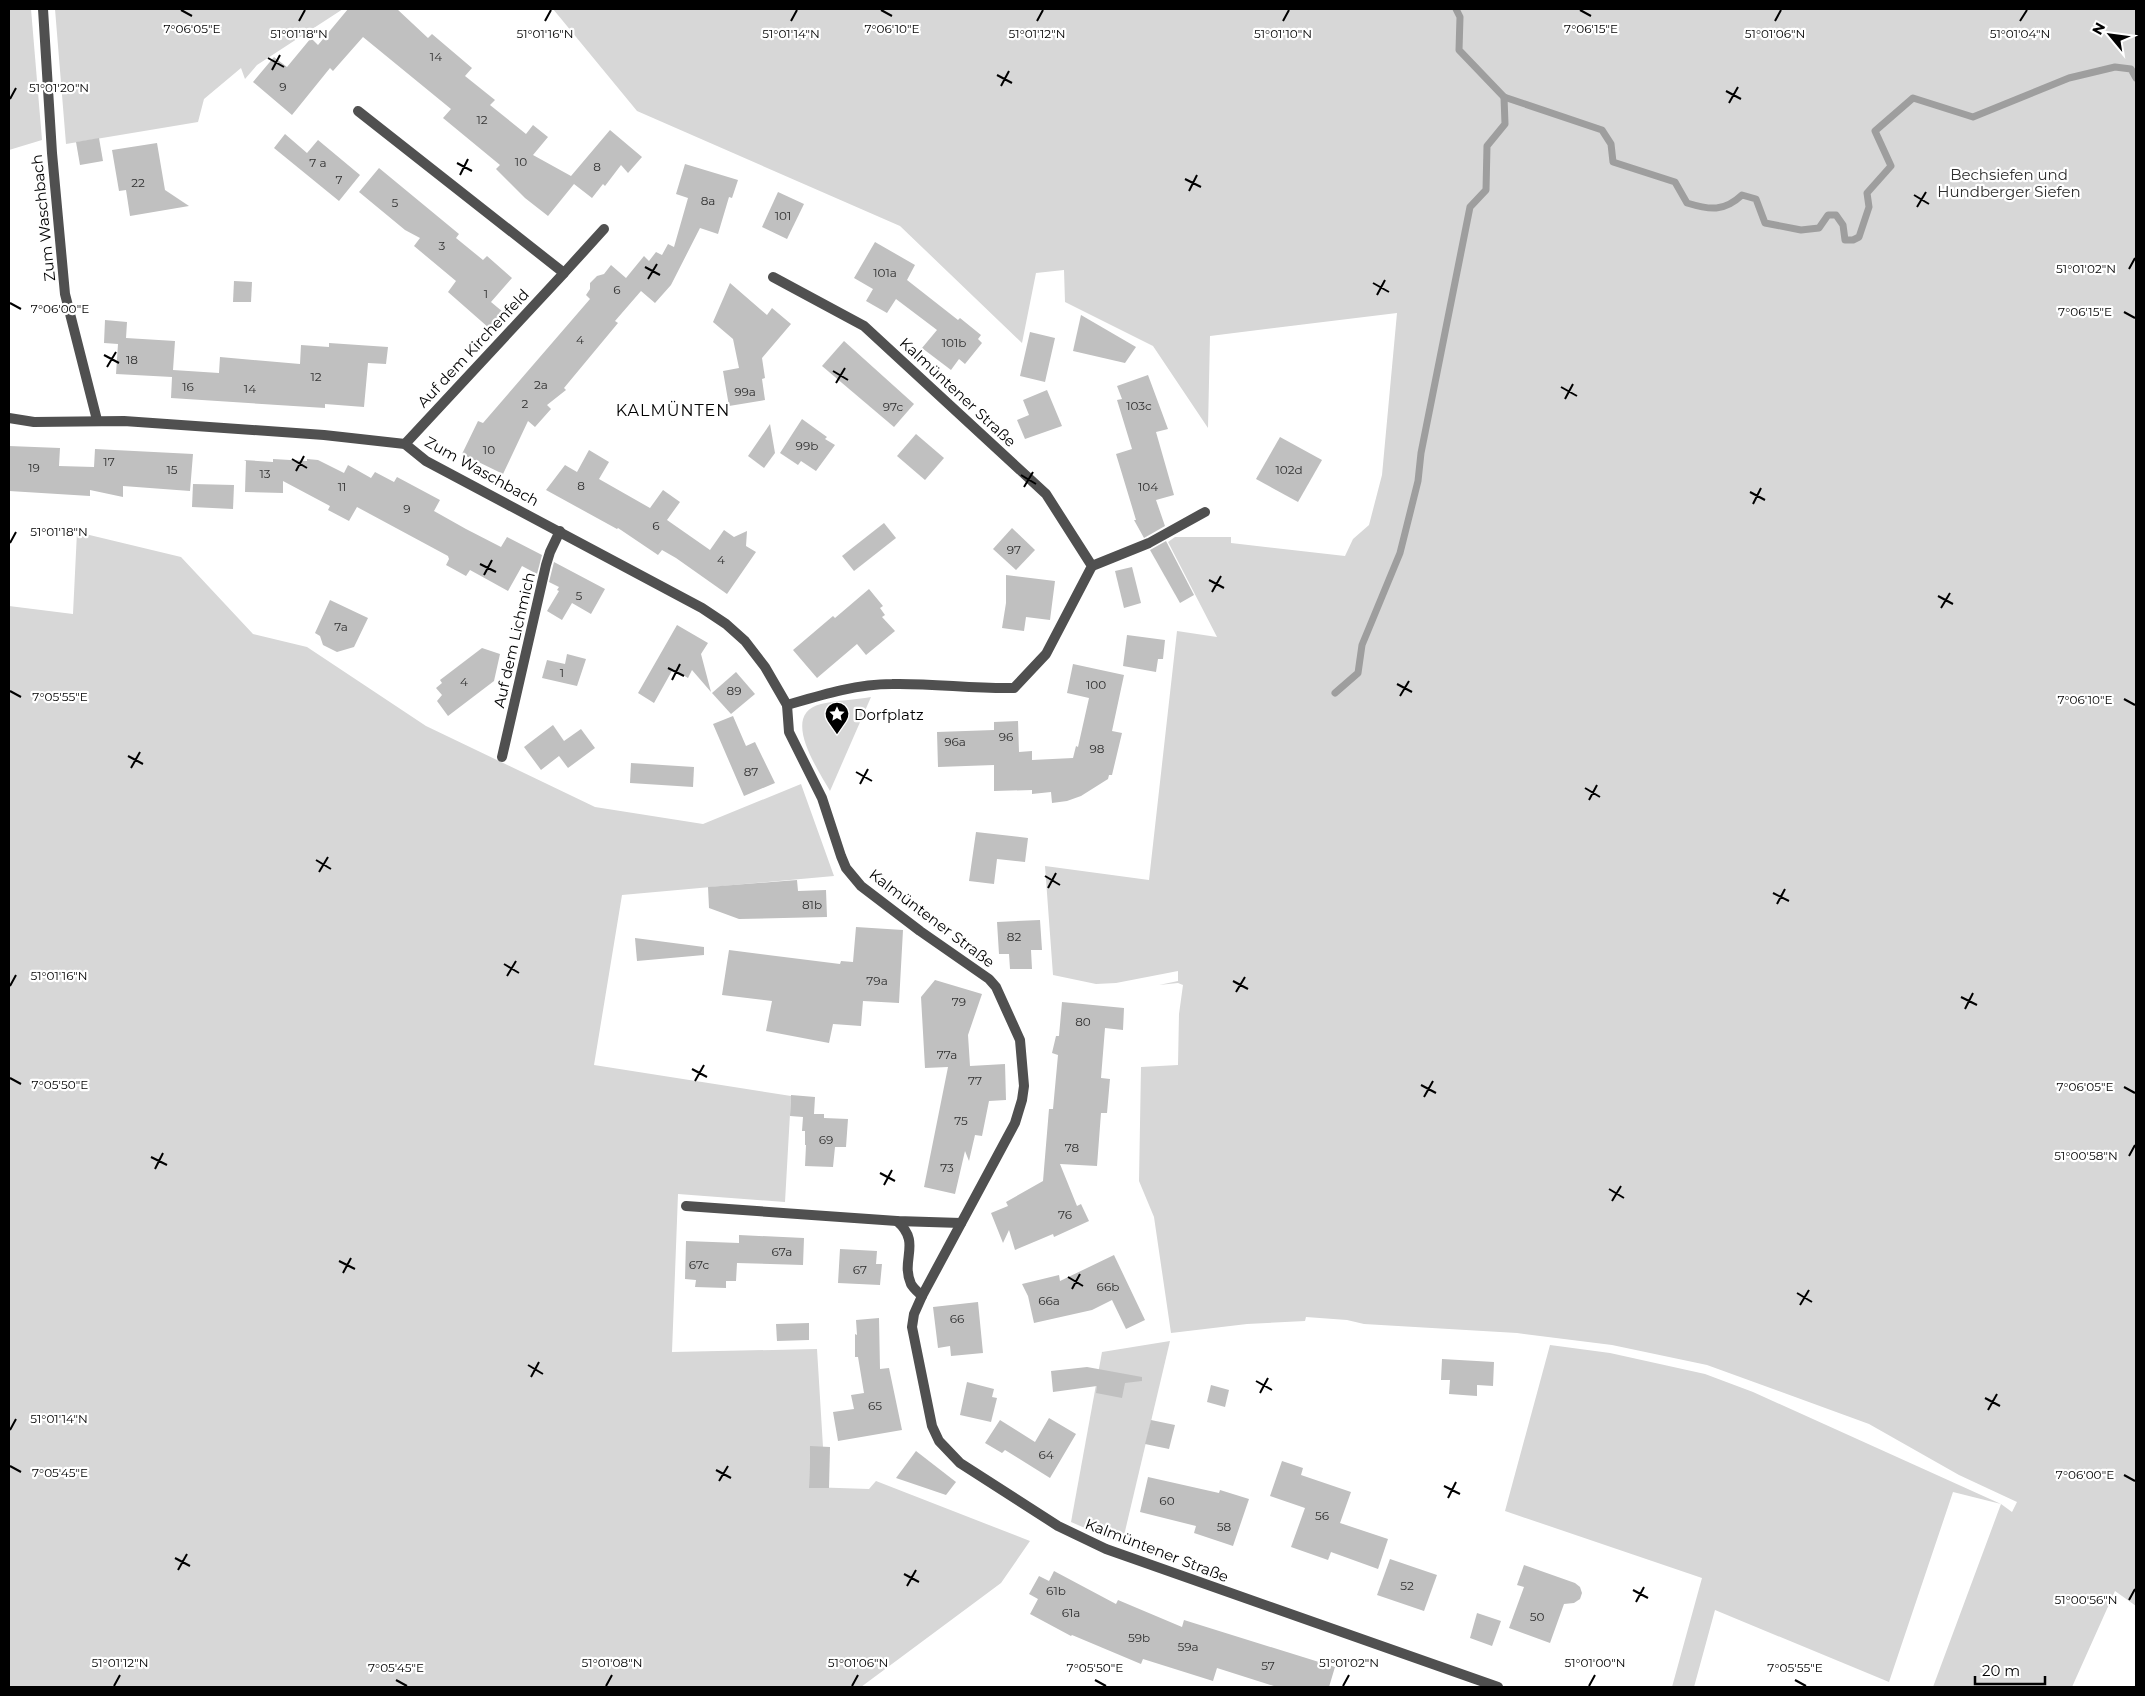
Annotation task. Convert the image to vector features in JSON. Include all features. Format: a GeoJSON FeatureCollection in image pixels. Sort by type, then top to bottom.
{"type":"FeatureCollection","features":[{"type":"Feature","properties":{"kind":"street","name":"Zum Waschbach"},"geometry":{"type":"LineString","coordinates":[[43,9],[52,154],[66,294],[97,420]]}},
{"type":"Feature","properties":{"kind":"street"},"geometry":{"type":"LineString","coordinates":[[358,111],[564,272]]}},
{"type":"Feature","properties":{"kind":"street","name":"Auf dem Kirchenfeld"},"geometry":{"type":"LineString","coordinates":[[405,444],[604,229]]}},
{"type":"Feature","properties":{"kind":"street","name":"Kalmüntener Straße"},"geometry":{"type":"LineString","coordinates":[[772,277],[864,326],[1046,494],[1092,566]]}},
{"type":"Feature","properties":{"kind":"street","name":"Zum Waschbach"},"geometry":{"type":"LineString","coordinates":[[9,418],[40,422],[97,420],[243,428],[405,444],[426,461],[702,608],[726,624],[745,641],[758,658],[787,705]]}},
{"type":"Feature","properties":{"kind":"street"},"geometry":{"type":"LineString","coordinates":[[787,705],[830,692],[891,684],[984,689],[1014,688],[1046,654],[1092,566],[1149,543],[1205,512]]}},
{"type":"Feature","properties":{"kind":"street","name":"Auf dem Lichmich"},"geometry":{"type":"LineString","coordinates":[[502,757],[548,558],[560,531]]}},
{"type":"Feature","properties":{"kind":"street","name":"Kalmüntener Straße"},"geometry":{"type":"LineString","coordinates":[[787,705],[789,732],[819,792],[837,846],[853,878],[913,926],[989,979],[998,990],[1018,1034],[1024,1086],[1020,1110],[1004,1145],[914,1314],[912,1327],[932,1426],[939,1441],[960,1463],[1058,1526],[1106,1549],[1498,1687]]}},
{"type":"Feature","properties":{"kind":"street"},"geometry":{"type":"LineString","coordinates":[[686,1206],[897,1221],[961,1223]]}},
{"type":"Feature","properties":{"kind":"street"},"geometry":{"type":"LineString","coordinates":[[897,1221],[904,1227],[911,1242],[907,1262],[912,1285],[922,1296]]}},
{"type":"Feature","properties":{"kind":"green space"},"geometry":{"type":"Polygon","coordinates":[[[9,9],[31,9],[42,140],[9,150],[9,9]]]}},
{"type":"Feature","properties":{"kind":"green space"},"geometry":{"type":"Polygon","coordinates":[[[55,9],[343,9],[257,65],[245,79],[241,68],[204,99],[198,122],[66,144],[55,9]]]}},
{"type":"Feature","properties":{"kind":"green space","name":"Bechsiefen und Hundberger Siefen"},"geometry":{"type":"Polygon","coordinates":[[[553,9],[2136,9],[2136,1606],[2115,1591],[2072,1687],[1933,1687],[2001,1504],[2012,1512],[2017,1502],[1959,1475],[1869,1424],[1707,1365],[1612,1345],[1517,1333],[1364,1324],[1347,1320],[1306,1317],[1305,1321],[1247,1324],[1171,1333],[1154,1217],[1139,1181],[1141,1067],[1178,1065],[1179,1014],[1183,985],[1178,983],[1159,985],[1178,981],[1178,971],[1116,983],[1096,984],[1053,975],[1045,866],[1149,880],[1177,631],[1217,637],[1168,542],[1175,537],[1231,537],[1231,543],[1345,556],[1353,539],[1369,525],[1382,475],[1397,313],[1210,336],[1208,428],[1153,346],[1065,302],[1064,270],[1036,273],[1022,343],[900,226],[637,111],[553,9]]]}},
{"type":"Feature","properties":{"kind":"green space"},"geometry":{"type":"Polygon","coordinates":[[[77,532],[181,557],[253,634],[307,647],[426,726],[595,807],[703,824],[801,784],[834,876],[622,895],[594,1065],[791,1096],[785,1202],[678,1194],[672,1352],[817,1349],[823,1447],[810,1447],[809,1487],[869,1489],[876,1481],[1030,1541],[1001,1583],[861,1687],[9,1687],[9,606],[73,614],[77,532]]]}},
{"type":"Feature","properties":{"kind":"green space"},"geometry":{"type":"Polygon","coordinates":[[[871,697],[830,791],[806,744],[802,731],[803,719],[809,710],[821,704],[871,697]]]}},
{"type":"Feature","properties":{"kind":"green space"},"geometry":{"type":"Polygon","coordinates":[[[1170,1341],[1122,1544],[1071,1522],[1102,1352],[1170,1341]]]}},
{"type":"Feature","properties":{"kind":"green space"},"geometry":{"type":"Polygon","coordinates":[[[1550,1345],[1610,1353],[1705,1374],[1753,1392],[2001,1504],[1953,1492],[1889,1682],[1715,1610],[1694,1687],[1672,1687],[1702,1578],[1505,1511],[1550,1345]]]}},
{"type":"Feature","properties":{"kind":"building"},"geometry":{"type":"Polygon","coordinates":[[[348,9],[397,9],[428,38],[432,34],[472,68],[465,76],[495,100],[490,105],[526,134],[533,125],[548,137],[533,155],[571,176],[610,130],[642,157],[628,173],[621,165],[605,186],[603,184],[592,198],[574,184],[548,216],[525,198],[496,169],[500,165],[443,118],[451,109],[363,37],[333,71],[330,68],[292,115],[253,82],[274,57],[287,67],[311,38],[318,45],[348,9]]]}},
{"type":"Feature","properties":{"kind":"building"},"geometry":{"type":"Polygon","coordinates":[[[285,134],[307,153],[318,140],[360,175],[339,201],[274,148],[285,134]]]}},
{"type":"Feature","properties":{"kind":"building"},"geometry":{"type":"Polygon","coordinates":[[[99,138],[103,161],[80,165],[76,142],[99,138]]]}},
{"type":"Feature","properties":{"kind":"building"},"geometry":{"type":"Polygon","coordinates":[[[157,143],[165,190],[189,206],[130,216],[126,190],[119,191],[112,150],[157,143]]]}},
{"type":"Feature","properties":{"kind":"building"},"geometry":{"type":"Polygon","coordinates":[[[685,164],[738,180],[732,198],[729,197],[718,234],[700,228],[671,285],[655,303],[641,291],[615,321],[618,323],[564,388],[566,390],[547,405],[551,409],[535,427],[528,421],[503,474],[462,454],[478,421],[483,423],[590,299],[586,295],[590,289],[590,283],[597,276],[604,274],[611,265],[626,278],[644,256],[649,261],[656,252],[662,255],[668,244],[674,247],[688,198],[676,194],[685,164]]]}},
{"type":"Feature","properties":{"kind":"building"},"geometry":{"type":"Polygon","coordinates":[[[379,168],[459,234],[456,238],[483,260],[487,256],[512,278],[491,302],[503,312],[489,328],[448,292],[456,281],[414,246],[420,238],[405,230],[359,192],[379,168]]]}},
{"type":"Feature","properties":{"kind":"building"},"geometry":{"type":"Polygon","coordinates":[[[778,192],[804,204],[787,239],[762,227],[778,192]]]}},
{"type":"Feature","properties":{"kind":"building"},"geometry":{"type":"Polygon","coordinates":[[[875,242],[915,265],[907,280],[958,320],[960,318],[981,335],[978,339],[982,343],[965,364],[959,359],[951,370],[922,348],[937,330],[896,299],[887,313],[866,301],[873,289],[854,278],[875,242]]]}},
{"type":"Feature","properties":{"kind":"building"},"geometry":{"type":"Polygon","coordinates":[[[234,281],[252,282],[251,302],[233,302],[234,281]]]}},
{"type":"Feature","properties":{"kind":"building"},"geometry":{"type":"Polygon","coordinates":[[[730,283],[767,315],[772,308],[791,324],[762,358],[765,378],[762,379],[765,400],[729,406],[723,371],[739,368],[733,339],[713,322],[730,283]]]}},
{"type":"Feature","properties":{"kind":"building"},"geometry":{"type":"Polygon","coordinates":[[[1081,315],[1136,347],[1125,363],[1073,351],[1081,315]]]}},
{"type":"Feature","properties":{"kind":"building"},"geometry":{"type":"Polygon","coordinates":[[[105,320],[127,322],[126,338],[175,341],[173,370],[219,373],[220,357],[300,364],[301,345],[329,347],[329,343],[388,347],[386,364],[368,363],[364,407],[325,404],[325,408],[171,398],[172,377],[116,374],[118,344],[104,343],[105,320]]]}},
{"type":"Feature","properties":{"kind":"building"},"geometry":{"type":"Polygon","coordinates":[[[1030,332],[1055,338],[1045,382],[1020,376],[1030,332]]]}},
{"type":"Feature","properties":{"kind":"building"},"geometry":{"type":"Polygon","coordinates":[[[844,341],[914,404],[894,427],[822,366],[844,341]]]}},
{"type":"Feature","properties":{"kind":"building"},"geometry":{"type":"Polygon","coordinates":[[[1148,375],[1168,429],[1156,432],[1174,495],[1156,500],[1165,526],[1144,538],[1134,520],[1136,520],[1116,454],[1132,449],[1117,400],[1122,399],[1117,386],[1148,375]]]}},
{"type":"Feature","properties":{"kind":"building"},"geometry":{"type":"Polygon","coordinates":[[[1047,390],[1062,426],[1025,439],[1017,420],[1029,415],[1023,400],[1047,390]]]}},
{"type":"Feature","properties":{"kind":"building"},"geometry":{"type":"Polygon","coordinates":[[[802,419],[835,445],[816,471],[801,461],[798,465],[780,453],[802,419]]]}},
{"type":"Feature","properties":{"kind":"building"},"geometry":{"type":"Polygon","coordinates":[[[770,424],[775,453],[764,468],[748,456],[770,424]]]}},
{"type":"Feature","properties":{"kind":"building"},"geometry":{"type":"Polygon","coordinates":[[[916,434],[944,458],[925,480],[897,456],[916,434]]]}},
{"type":"Feature","properties":{"kind":"building"},"geometry":{"type":"Polygon","coordinates":[[[1280,437],[1322,460],[1298,502],[1256,479],[1280,437]]]}},
{"type":"Feature","properties":{"kind":"building"},"geometry":{"type":"Polygon","coordinates":[[[9,446],[60,448],[59,466],[94,467],[95,449],[193,454],[190,491],[123,486],[123,497],[90,490],[90,496],[9,491],[9,446]]]}},
{"type":"Feature","properties":{"kind":"building"},"geometry":{"type":"Polygon","coordinates":[[[589,450],[609,462],[599,479],[650,508],[663,490],[680,502],[667,520],[710,550],[724,530],[734,537],[747,531],[746,546],[756,552],[727,594],[676,558],[662,550],[658,555],[618,528],[546,490],[565,465],[577,472],[589,450]]]}},
{"type":"Feature","properties":{"kind":"building"},"geometry":{"type":"Polygon","coordinates":[[[273,459],[318,460],[344,473],[348,465],[371,478],[375,472],[394,482],[397,477],[440,500],[434,511],[466,529],[501,547],[507,537],[542,555],[537,574],[522,566],[508,591],[470,570],[466,576],[446,565],[449,559],[448,556],[357,507],[349,521],[328,510],[330,506],[283,481],[283,493],[245,492],[246,461],[244,460],[273,462],[273,459]]]}},
{"type":"Feature","properties":{"kind":"building"},"geometry":{"type":"Polygon","coordinates":[[[193,484],[234,485],[233,509],[192,507],[193,484]]]}},
{"type":"Feature","properties":{"kind":"building"},"geometry":{"type":"Polygon","coordinates":[[[884,523],[896,538],[854,571],[842,556],[884,523]]]}},
{"type":"Feature","properties":{"kind":"building"},"geometry":{"type":"Polygon","coordinates":[[[1012,528],[1035,550],[1016,570],[993,549],[1012,528]]]}},
{"type":"Feature","properties":{"kind":"building"},"geometry":{"type":"Polygon","coordinates":[[[1166,541],[1194,595],[1180,603],[1150,550],[1166,541]]]}},
{"type":"Feature","properties":{"kind":"building"},"geometry":{"type":"Polygon","coordinates":[[[554,562],[605,589],[591,614],[572,603],[562,620],[547,611],[559,591],[557,590],[559,587],[549,582],[554,562]]]}},
{"type":"Feature","properties":{"kind":"building"},"geometry":{"type":"Polygon","coordinates":[[[1132,567],[1141,603],[1124,608],[1115,571],[1132,567]]]}},
{"type":"Feature","properties":{"kind":"building"},"geometry":{"type":"Polygon","coordinates":[[[1006,575],[1055,581],[1050,620],[1026,617],[1024,631],[1002,628],[1006,603],[1006,575]]]}},
{"type":"Feature","properties":{"kind":"building"},"geometry":{"type":"Polygon","coordinates":[[[869,589],[883,606],[880,608],[885,615],[882,617],[895,631],[866,655],[857,644],[817,678],[793,650],[869,589]]]}},
{"type":"Feature","properties":{"kind":"building"},"geometry":{"type":"Polygon","coordinates":[[[330,600],[368,618],[354,647],[337,652],[323,645],[320,636],[315,633],[330,600]]]}},
{"type":"Feature","properties":{"kind":"building"},"geometry":{"type":"Polygon","coordinates":[[[677,625],[708,643],[701,654],[711,692],[692,670],[688,678],[673,669],[654,703],[638,693],[677,625]]]}},
{"type":"Feature","properties":{"kind":"building"},"geometry":{"type":"Polygon","coordinates":[[[1127,635],[1165,640],[1163,659],[1158,659],[1156,672],[1123,666],[1127,635]]]}},
{"type":"Feature","properties":{"kind":"building"},"geometry":{"type":"Polygon","coordinates":[[[482,648],[500,654],[494,681],[448,716],[437,701],[442,695],[436,688],[442,683],[440,680],[482,648]]]}},
{"type":"Feature","properties":{"kind":"building"},"geometry":{"type":"Polygon","coordinates":[[[567,654],[586,659],[577,686],[542,678],[547,660],[565,664],[567,654]]]}},
{"type":"Feature","properties":{"kind":"building"},"geometry":{"type":"Polygon","coordinates":[[[1073,664],[1124,675],[1112,731],[1122,733],[1112,775],[1109,775],[1108,779],[1081,796],[1067,801],[1052,803],[1051,792],[1032,794],[1032,790],[994,791],[994,765],[938,767],[937,732],[994,730],[994,722],[1018,721],[1019,752],[1032,751],[1032,760],[1073,758],[1076,746],[1078,747],[1089,698],[1067,693],[1073,664]]]}},
{"type":"Feature","properties":{"kind":"building"},"geometry":{"type":"Polygon","coordinates":[[[736,672],[755,694],[731,714],[712,693],[736,672]]]}},
{"type":"Feature","properties":{"kind":"building"},"geometry":{"type":"Polygon","coordinates":[[[733,716],[746,746],[755,742],[775,783],[744,796],[713,724],[733,716]]]}},
{"type":"Feature","properties":{"kind":"building"},"geometry":{"type":"Polygon","coordinates":[[[553,725],[564,741],[581,729],[595,748],[568,768],[559,756],[541,770],[524,747],[553,725]]]}},
{"type":"Feature","properties":{"kind":"building"},"geometry":{"type":"Polygon","coordinates":[[[631,763],[694,767],[693,787],[630,783],[631,763]]]}},
{"type":"Feature","properties":{"kind":"building"},"geometry":{"type":"Polygon","coordinates":[[[976,832],[1028,838],[1025,862],[997,859],[994,884],[969,881],[976,832]]]}},
{"type":"Feature","properties":{"kind":"building"},"geometry":{"type":"Polygon","coordinates":[[[797,880],[798,891],[826,890],[827,917],[739,919],[709,908],[708,887],[797,880]]]}},
{"type":"Feature","properties":{"kind":"building"},"geometry":{"type":"Polygon","coordinates":[[[1040,920],[1042,950],[1031,950],[1032,969],[1010,969],[1009,954],[999,954],[997,922],[1040,920]]]}},
{"type":"Feature","properties":{"kind":"building"},"geometry":{"type":"Polygon","coordinates":[[[856,927],[903,930],[899,1003],[863,1001],[861,1026],[833,1024],[829,1043],[766,1031],[772,1001],[722,995],[729,950],[840,964],[841,961],[853,962],[856,927]]]}},
{"type":"Feature","properties":{"kind":"building"},"geometry":{"type":"Polygon","coordinates":[[[635,938],[704,947],[704,955],[637,961],[635,938]]]}},
{"type":"Feature","properties":{"kind":"building"},"geometry":{"type":"Polygon","coordinates":[[[935,980],[982,994],[968,1035],[970,1066],[1005,1064],[1006,1100],[989,1101],[982,1136],[975,1135],[969,1161],[965,1151],[955,1194],[924,1187],[948,1067],[925,1068],[921,997],[935,980]]]}},
{"type":"Feature","properties":{"kind":"building"},"geometry":{"type":"Polygon","coordinates":[[[1062,1002],[1124,1008],[1123,1030],[1105,1028],[1101,1078],[1110,1079],[1107,1113],[1101,1113],[1097,1166],[1060,1164],[1077,1206],[1081,1204],[1089,1221],[1054,1237],[1053,1234],[1015,1250],[1009,1230],[1003,1243],[991,1213],[1008,1206],[1006,1202],[1043,1181],[1049,1109],[1053,1109],[1058,1055],[1052,1053],[1056,1036],[1059,1036],[1062,1002]]]}},
{"type":"Feature","properties":{"kind":"building"},"geometry":{"type":"Polygon","coordinates":[[[791,1095],[815,1097],[814,1114],[824,1114],[824,1118],[848,1119],[846,1147],[835,1147],[833,1167],[805,1166],[806,1145],[805,1131],[802,1131],[803,1117],[790,1116],[791,1095]]]}},
{"type":"Feature","properties":{"kind":"building"},"geometry":{"type":"Polygon","coordinates":[[[739,1235],[804,1238],[803,1265],[737,1263],[736,1281],[726,1281],[726,1288],[695,1287],[696,1280],[685,1279],[686,1241],[739,1243],[739,1235]]]}},
{"type":"Feature","properties":{"kind":"building"},"geometry":{"type":"Polygon","coordinates":[[[840,1249],[877,1251],[876,1264],[882,1264],[880,1285],[838,1283],[840,1249]]]}},
{"type":"Feature","properties":{"kind":"building"},"geometry":{"type":"Polygon","coordinates":[[[1114,1255],[1145,1320],[1126,1329],[1112,1300],[1092,1310],[1034,1323],[1028,1296],[1022,1284],[1059,1275],[1060,1281],[1114,1255]]]}},
{"type":"Feature","properties":{"kind":"building"},"geometry":{"type":"Polygon","coordinates":[[[978,1302],[983,1353],[951,1356],[950,1346],[938,1348],[933,1307],[978,1302]]]}},
{"type":"Feature","properties":{"kind":"building"},"geometry":{"type":"Polygon","coordinates":[[[879,1318],[880,1369],[889,1368],[902,1430],[838,1441],[833,1412],[854,1409],[851,1395],[864,1393],[858,1357],[855,1357],[856,1320],[879,1318]]]}},
{"type":"Feature","properties":{"kind":"building"},"geometry":{"type":"Polygon","coordinates":[[[809,1323],[809,1340],[777,1341],[776,1324],[809,1323]]]}},
{"type":"Feature","properties":{"kind":"building"},"geometry":{"type":"Polygon","coordinates":[[[1442,1359],[1494,1362],[1493,1386],[1477,1385],[1477,1396],[1449,1394],[1450,1380],[1441,1380],[1442,1359]]]}},
{"type":"Feature","properties":{"kind":"building"},"geometry":{"type":"Polygon","coordinates":[[[1087,1367],[1142,1377],[1142,1381],[1125,1383],[1122,1398],[1096,1393],[1097,1386],[1053,1392],[1051,1371],[1087,1367]]]}},
{"type":"Feature","properties":{"kind":"building"},"geometry":{"type":"Polygon","coordinates":[[[967,1382],[994,1389],[992,1397],[997,1398],[991,1422],[960,1415],[967,1382]]]}},
{"type":"Feature","properties":{"kind":"building"},"geometry":{"type":"Polygon","coordinates":[[[1211,1385],[1229,1390],[1225,1407],[1207,1402],[1211,1385]]]}},
{"type":"Feature","properties":{"kind":"building"},"geometry":{"type":"Polygon","coordinates":[[[1049,1418],[1076,1434],[1050,1478],[1005,1450],[1002,1453],[985,1443],[1000,1420],[1035,1442],[1049,1418]]]}},
{"type":"Feature","properties":{"kind":"building"},"geometry":{"type":"Polygon","coordinates":[[[1151,1420],[1175,1425],[1169,1449],[1145,1444],[1151,1420]]]}},
{"type":"Feature","properties":{"kind":"building"},"geometry":{"type":"Polygon","coordinates":[[[810,1446],[830,1447],[829,1488],[809,1488],[810,1446]]]}},
{"type":"Feature","properties":{"kind":"building"},"geometry":{"type":"Polygon","coordinates":[[[916,1451],[956,1482],[946,1495],[896,1478],[916,1451]]]}},
{"type":"Feature","properties":{"kind":"building"},"geometry":{"type":"Polygon","coordinates":[[[1282,1461],[1303,1468],[1301,1475],[1351,1492],[1340,1523],[1388,1539],[1378,1569],[1331,1552],[1328,1560],[1291,1547],[1305,1508],[1270,1496],[1282,1461]]]}},
{"type":"Feature","properties":{"kind":"building"},"geometry":{"type":"Polygon","coordinates":[[[1148,1477],[1219,1493],[1220,1490],[1249,1499],[1233,1546],[1194,1533],[1196,1526],[1140,1512],[1148,1477]]]}},
{"type":"Feature","properties":{"kind":"building"},"geometry":{"type":"Polygon","coordinates":[[[1390,1559],[1437,1575],[1424,1611],[1377,1595],[1390,1559]]]}},
{"type":"Feature","properties":{"kind":"building"},"geometry":{"type":"Polygon","coordinates":[[[1524,1565],[1575,1583],[1580,1587],[1582,1593],[1580,1599],[1574,1603],[1564,1604],[1550,1643],[1509,1628],[1524,1587],[1517,1585],[1524,1565]]]}},
{"type":"Feature","properties":{"kind":"building"},"geometry":{"type":"Polygon","coordinates":[[[1054,1571],[1116,1604],[1118,1600],[1182,1627],[1184,1620],[1335,1667],[1329,1687],[1277,1687],[1217,1668],[1213,1681],[1143,1659],[1141,1664],[1071,1636],[1030,1614],[1038,1599],[1029,1594],[1039,1576],[1049,1581],[1054,1571]]]}},
{"type":"Feature","properties":{"kind":"building"},"geometry":{"type":"Polygon","coordinates":[[[1477,1613],[1501,1621],[1492,1646],[1470,1638],[1477,1613]]]}},
{"type":"Feature","properties":{"kind":"waterway"},"geometry":{"type":"LineString","coordinates":[[1456,9],[1460,17],[1459,50],[1504,97],[1602,130],[1611,144],[1613,162],[1675,182],[1687,203],[1716,208],[1723,207],[1742,195],[1756,199],[1765,223],[1801,230],[1819,228],[1828,215],[1836,215],[1843,225],[1845,240],[1853,240],[1859,237],[1869,207],[1867,193],[1891,166],[1875,131],[1913,98],[1973,117],[2069,78],[2115,67],[2131,69],[2136,78]]}},
{"type":"Feature","properties":{"kind":"waterway"},"geometry":{"type":"LineString","coordinates":[[1335,693],[1358,673],[1362,645],[1400,553],[1418,481],[1421,453],[1470,207],[1486,190],[1487,146],[1505,124],[1504,97]]}},
{"type":"Feature","properties":{"kind":"place","name":"Dorfplatz"},"geometry":{"type":"Point","coordinates":[837,735]}},
{"type":"Feature","properties":{"kind":"district","name":"KALMÜNTEN"},"geometry":{"type":"Point","coordinates":[673,410]}}]}
